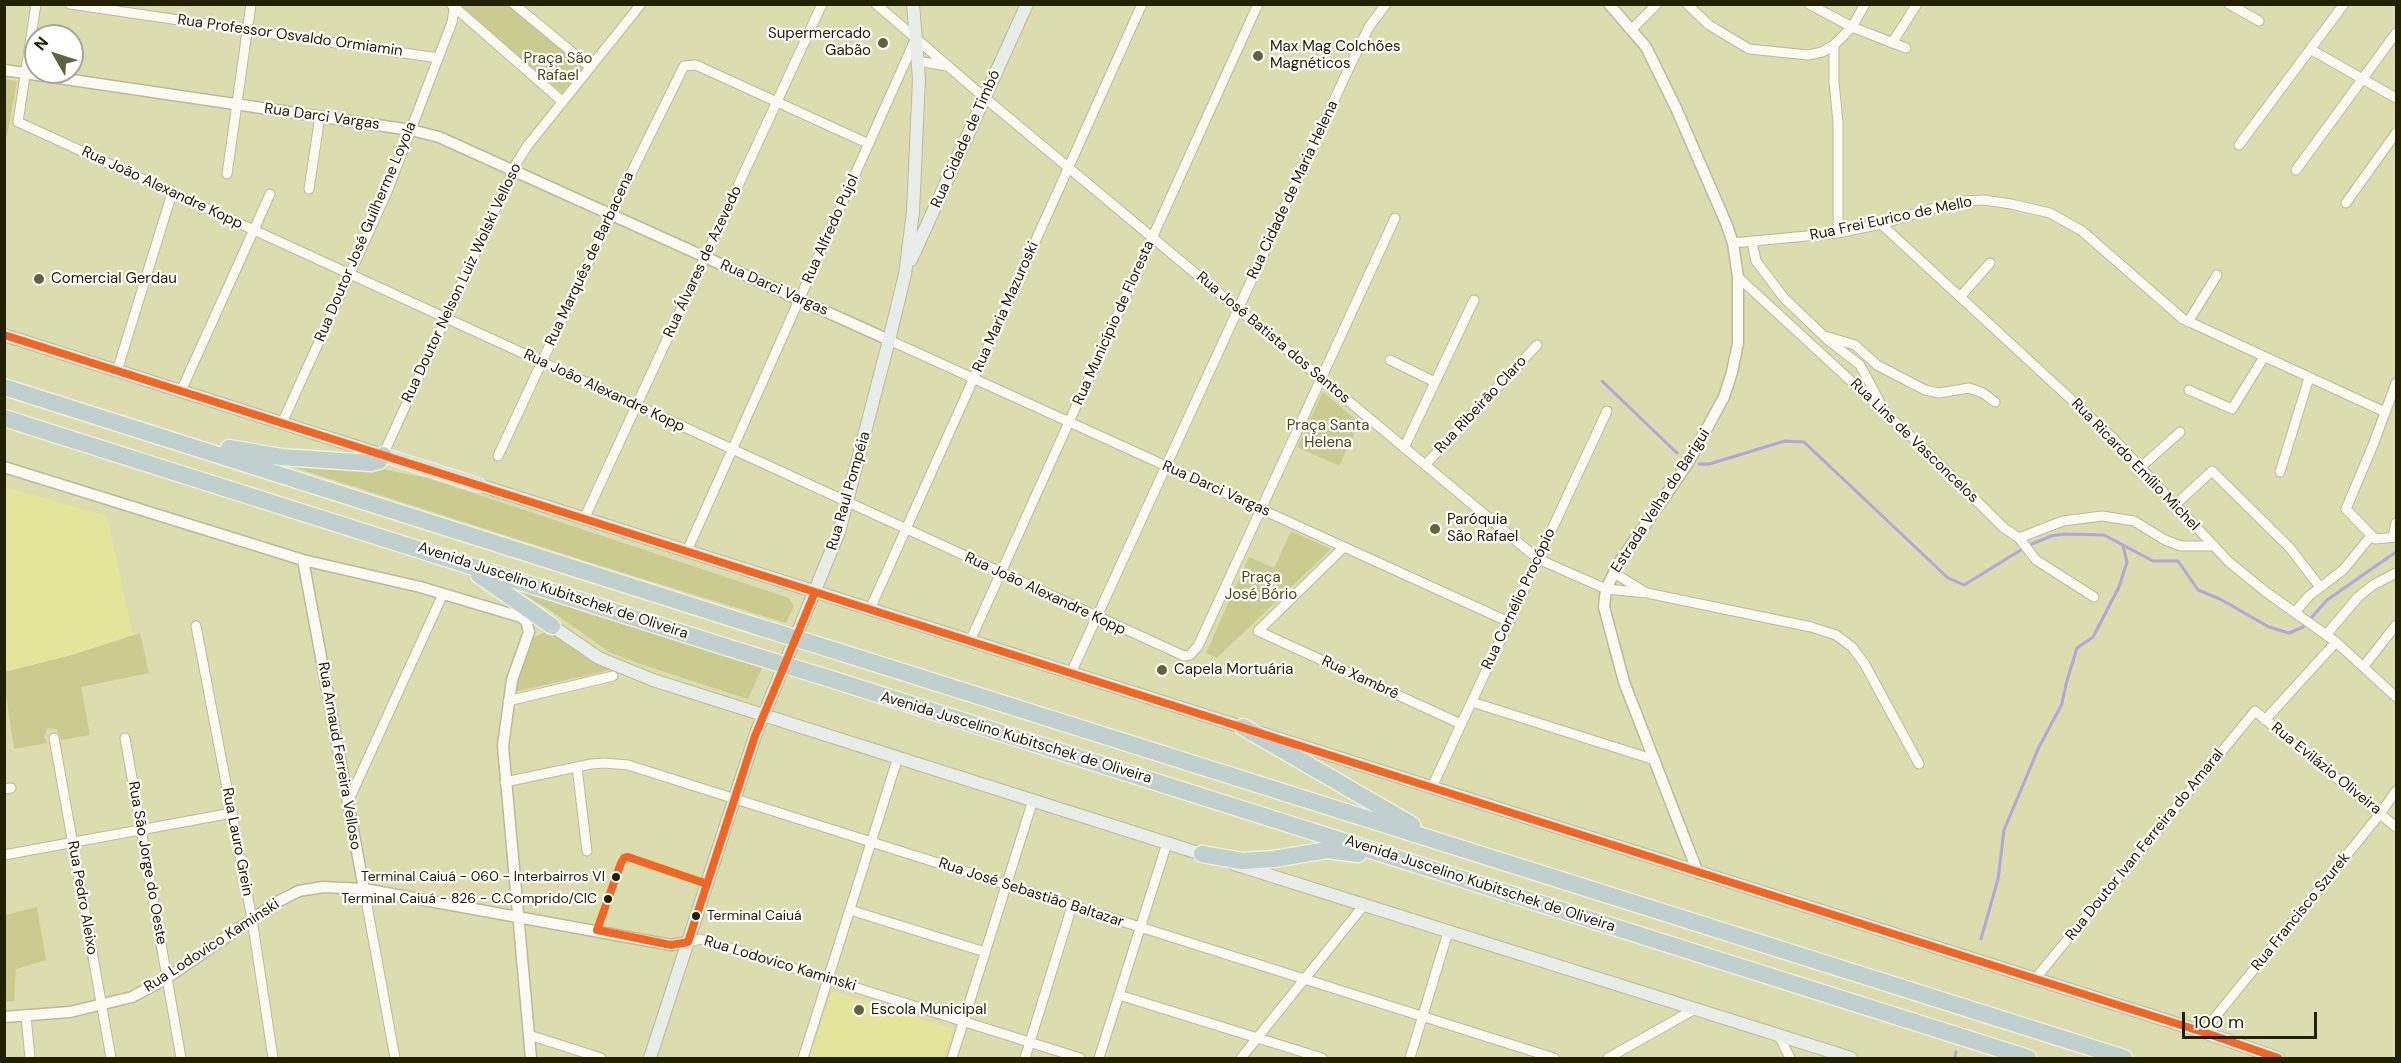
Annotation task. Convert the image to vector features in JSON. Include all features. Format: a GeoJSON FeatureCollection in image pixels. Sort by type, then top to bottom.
{"type":"FeatureCollection","features":[{"type":"Feature","properties":{"kind":"highway","name":"Avenida Juscelino Kubitschek de Oliveira"},"geometry":{"type":"LineString","coordinates":[[4,387],[1450,845]]}},
{"type":"Feature","properties":{"kind":"highway","name":"Avenida Juscelino Kubitschek de Oliveira"},"geometry":{"type":"LineString","coordinates":[[4,418],[2028,1059]]}},
{"type":"Feature","properties":{"kind":"highway"},"geometry":{"type":"LineString","coordinates":[[141,430],[281,457],[371,464],[379,461],[383,455]]}},
{"type":"Feature","properties":{"kind":"highway"},"geometry":{"type":"LineString","coordinates":[[452,559],[497,586],[552,626]]}},
{"type":"Feature","properties":{"kind":"highway"},"geometry":{"type":"LineString","coordinates":[[1243,727],[1388,812],[1450,845],[2124,1059]]}},
{"type":"Feature","properties":{"kind":"highway"},"geometry":{"type":"LineString","coordinates":[[1202,854],[1255,861],[1328,850],[1409,862]]}},
{"type":"Feature","properties":{"kind":"main road","name":"Rua Raul Pompéia"},"geometry":{"type":"LineString","coordinates":[[650,1059],[763,714],[835,543],[848,503],[890,340],[905,274],[912,216],[918,116],[918,61],[913,4]]}},
{"type":"Feature","properties":{"kind":"main road","name":"Rua Cidade de Timbó"},"geometry":{"type":"LineString","coordinates":[[905,274],[1027,4]]}},
{"type":"Feature","properties":{"kind":"main road"},"geometry":{"type":"LineString","coordinates":[[926,229],[917,228],[912,216],[940,195]]}},
{"type":"Feature","properties":{"kind":"main road"},"geometry":{"type":"LineString","coordinates":[[4,335],[2203,1032],[2278,1059]]}},
{"type":"Feature","properties":{"kind":"main road"},"geometry":{"type":"LineString","coordinates":[[552,626],[586,651],[613,665],[1851,1059]]}},
{"type":"Feature","properties":{"kind":"street"},"geometry":{"type":"LineString","coordinates":[[33,24],[36,4]]}},
{"type":"Feature","properties":{"kind":"street","name":"Rua Professor Osvaldo Ormiamin"},"geometry":{"type":"LineString","coordinates":[[70,4],[438,58]]}},
{"type":"Feature","properties":{"kind":"street"},"geometry":{"type":"LineString","coordinates":[[227,174],[251,4]]}},
{"type":"Feature","properties":{"kind":"street"},"geometry":{"type":"LineString","coordinates":[[514,4],[591,67]]}},
{"type":"Feature","properties":{"kind":"street","name":"Rua Doutor Nelson Luiz Wolski Velloso"},"geometry":{"type":"LineString","coordinates":[[383,455],[513,169],[528,145],[641,4]]}},
{"type":"Feature","properties":{"kind":"street","name":"Rua Álvares de Azevedo"},"geometry":{"type":"LineString","coordinates":[[584,519],[822,4]]}},
{"type":"Feature","properties":{"kind":"street","name":"Rua José Batista dos Santos"},"geometry":{"type":"LineString","coordinates":[[876,4],[985,98],[1538,559],[1606,589],[1647,593],[1825,631],[1845,640],[1864,663],[1919,764]]}},
{"type":"Feature","properties":{"kind":"street","name":"Rua Maria Mazuroski"},"geometry":{"type":"LineString","coordinates":[[870,609],[1142,4]]}},
{"type":"Feature","properties":{"kind":"street","name":"Rua Município de Floresta"},"geometry":{"type":"LineString","coordinates":[[970,641],[1258,4]]}},
{"type":"Feature","properties":{"kind":"street","name":"Rua Cidade de Maria Helena"},"geometry":{"type":"LineString","coordinates":[[1071,673],[1359,46],[1386,4]]}},
{"type":"Feature","properties":{"kind":"street","name":"Estrada Velha do Barigui"},"geometry":{"type":"LineString","coordinates":[[1609,4],[1632,29],[1651,56],[1676,108],[1718,201],[1733,243],[1738,277],[1738,343],[1724,397],[1701,442],[1614,573],[1606,589],[1604,607],[1606,624],[1624,682],[1698,873]]}},
{"type":"Feature","properties":{"kind":"street"},"geometry":{"type":"LineString","coordinates":[[1632,29],[1657,4]]}},
{"type":"Feature","properties":{"kind":"street"},"geometry":{"type":"LineString","coordinates":[[1687,4],[1709,25],[1749,49],[1808,55],[1822,52],[1834,45],[1852,27],[1865,4]]}},
{"type":"Feature","properties":{"kind":"street"},"geometry":{"type":"LineString","coordinates":[[1809,4],[1852,27],[1906,48]]}},
{"type":"Feature","properties":{"kind":"street"},"geometry":{"type":"LineString","coordinates":[[1892,43],[1917,4]]}},
{"type":"Feature","properties":{"kind":"street"},"geometry":{"type":"LineString","coordinates":[[2229,4],[2259,21]]}},
{"type":"Feature","properties":{"kind":"street"},"geometry":{"type":"LineString","coordinates":[[2239,145],[2344,4]]}},
{"type":"Feature","properties":{"kind":"street"},"geometry":{"type":"LineString","coordinates":[[453,5],[563,102]]}},
{"type":"Feature","properties":{"kind":"street","name":"Rua Doutor José Guilherme Loyola"},"geometry":{"type":"LineString","coordinates":[[282,423],[387,192],[452,22],[453,5]]}},
{"type":"Feature","properties":{"kind":"street"},"geometry":{"type":"LineString","coordinates":[[2296,170],[2397,33]]}},
{"type":"Feature","properties":{"kind":"street","name":"Rua Alfredo Pujol"},"geometry":{"type":"LineString","coordinates":[[687,551],[916,38]]}},
{"type":"Feature","properties":{"kind":"street"},"geometry":{"type":"LineString","coordinates":[[1834,45],[1834,82],[1838,122],[1838,233]]}},
{"type":"Feature","properties":{"kind":"street"},"geometry":{"type":"LineString","coordinates":[[2310,49],[2397,99]]}},
{"type":"Feature","properties":{"kind":"street"},"geometry":{"type":"LineString","coordinates":[[918,61],[947,66]]}},
{"type":"Feature","properties":{"kind":"street","name":"Rua Marquês de Barbacena"},"geometry":{"type":"LineString","coordinates":[[498,456],[681,69],[687,64],[696,64],[777,102]]}},
{"type":"Feature","properties":{"kind":"street","name":"Rua Darci Vargas"},"geometry":{"type":"LineString","coordinates":[[4,70],[24,73]]}},
{"type":"Feature","properties":{"kind":"street","name":"Rua Darci Vargas"},"geometry":{"type":"LineString","coordinates":[[84,82],[411,130],[451,141],[1509,622]]}},
{"type":"Feature","properties":{"kind":"street","name":"Rua João Alexandre Kopp"},"geometry":{"type":"LineString","coordinates":[[24,84],[18,122],[1179,656],[1190,655],[1198,646],[1261,509]]}},
{"type":"Feature","properties":{"kind":"street"},"geometry":{"type":"LineString","coordinates":[[777,102],[869,144]]}},
{"type":"Feature","properties":{"kind":"street"},"geometry":{"type":"LineString","coordinates":[[309,189],[320,116]]}},
{"type":"Feature","properties":{"kind":"street"},"geometry":{"type":"LineString","coordinates":[[2346,203],[2397,133]]}},
{"type":"Feature","properties":{"kind":"street"},"geometry":{"type":"LineString","coordinates":[[117,371],[172,193]]}},
{"type":"Feature","properties":{"kind":"street"},"geometry":{"type":"LineString","coordinates":[[181,391],[270,194]]}},
{"type":"Feature","properties":{"kind":"street","name":"Rua Frei Eurico de Mello"},"geometry":{"type":"LineString","coordinates":[[1733,243],[1838,233],[1881,224],[1964,201],[1993,201],[2050,213],[2082,231],[2188,322],[2385,412]]}},
{"type":"Feature","properties":{"kind":"street"},"geometry":{"type":"LineString","coordinates":[[1261,509],[1395,218]]}},
{"type":"Feature","properties":{"kind":"street","name":"Rua Ricardo Emílio Michel"},"geometry":{"type":"LineString","coordinates":[[1881,224],[2094,419],[2141,466],[2213,546],[2248,578],[2336,642],[2397,697]]}},
{"type":"Feature","properties":{"kind":"street"},"geometry":{"type":"LineString","coordinates":[[1752,242],[1756,261],[1784,298],[1823,335],[1863,368],[1885,412]]}},
{"type":"Feature","properties":{"kind":"street"},"geometry":{"type":"LineString","coordinates":[[1960,297],[1990,263]]}},
{"type":"Feature","properties":{"kind":"street"},"geometry":{"type":"LineString","coordinates":[[2188,322],[2217,275]]}},
{"type":"Feature","properties":{"kind":"street","name":"Rua Lins de Vasconcelos"},"geometry":{"type":"LineString","coordinates":[[1738,277],[1885,412],[2004,528],[2019,538],[2036,560],[2094,597]]}},
{"type":"Feature","properties":{"kind":"street"},"geometry":{"type":"LineString","coordinates":[[1404,448],[1474,300]]}},
{"type":"Feature","properties":{"kind":"street"},"geometry":{"type":"LineString","coordinates":[[1823,335],[1855,345],[1877,365],[1925,390],[1939,393],[1970,388],[1983,393],[1995,402]]}},
{"type":"Feature","properties":{"kind":"street","name":"Rua Ribeirão Claro"},"geometry":{"type":"LineString","coordinates":[[1425,465],[1537,345]]}},
{"type":"Feature","properties":{"kind":"street"},"geometry":{"type":"LineString","coordinates":[[2189,390],[2232,409],[2264,357]]}},
{"type":"Feature","properties":{"kind":"street"},"geometry":{"type":"LineString","coordinates":[[1390,360],[1435,382]]}},
{"type":"Feature","properties":{"kind":"street"},"geometry":{"type":"LineString","coordinates":[[2280,472],[2309,378]]}},
{"type":"Feature","properties":{"kind":"street"},"geometry":{"type":"LineString","coordinates":[[2397,383],[2346,509],[2371,536],[2379,540],[2395,537],[2397,523]]}},
{"type":"Feature","properties":{"kind":"street","name":"Rua Cornélio Procópio"},"geometry":{"type":"LineString","coordinates":[[1432,787],[1607,411]]}},
{"type":"Feature","properties":{"kind":"street"},"geometry":{"type":"LineString","coordinates":[[2141,466],[2180,432]]}},
{"type":"Feature","properties":{"kind":"street"},"geometry":{"type":"LineString","coordinates":[[4,467],[303,560],[443,594],[521,617],[528,625],[529,632],[514,671],[503,746],[531,1059]]}},
{"type":"Feature","properties":{"kind":"street"},"geometry":{"type":"LineString","coordinates":[[2176,504],[2212,471],[2290,548],[2320,588]]}},
{"type":"Feature","properties":{"kind":"street"},"geometry":{"type":"LineString","coordinates":[[2019,538],[2063,521],[2102,516],[2134,521],[2165,540],[2181,546],[2213,546]]}},
{"type":"Feature","properties":{"kind":"street"},"geometry":{"type":"LineString","coordinates":[[2295,612],[2343,570],[2371,536]]}},
{"type":"Feature","properties":{"kind":"street","name":"Rua Xambrê"},"geometry":{"type":"LineString","coordinates":[[1344,547],[1258,631],[1461,724]]}},
{"type":"Feature","properties":{"kind":"street","name":"Rua Arnaud Ferreira Velloso"},"geometry":{"type":"LineString","coordinates":[[303,560],[395,1059]]}},
{"type":"Feature","properties":{"kind":"street","name":"Rua José Batista dos Santos"},"geometry":{"type":"LineString","coordinates":[[1614,573],[1647,593]]}},
{"type":"Feature","properties":{"kind":"street"},"geometry":{"type":"LineString","coordinates":[[2326,635],[2358,597],[2373,585],[2397,573]]}},
{"type":"Feature","properties":{"kind":"street"},"geometry":{"type":"LineString","coordinates":[[348,802],[443,594]]}},
{"type":"Feature","properties":{"kind":"street"},"geometry":{"type":"LineString","coordinates":[[2364,666],[2397,625]]}},
{"type":"Feature","properties":{"kind":"street","name":"Rua Lauro Grein"},"geometry":{"type":"LineString","coordinates":[[196,626],[252,919],[273,1059]]}},
{"type":"Feature","properties":{"kind":"street"},"geometry":{"type":"LineString","coordinates":[[2265,720],[2336,642]]}},
{"type":"Feature","properties":{"kind":"street"},"geometry":{"type":"LineString","coordinates":[[508,701],[613,676]]}},
{"type":"Feature","properties":{"kind":"street"},"geometry":{"type":"LineString","coordinates":[[1472,702],[1655,760]]}},
{"type":"Feature","properties":{"kind":"street","name":"Rua Evilázio Oliveira"},"geometry":{"type":"LineString","coordinates":[[2255,711],[2397,827]]}},
{"type":"Feature","properties":{"kind":"street","name":"Rua Doutor Ivan Ferreira do Amaral"},"geometry":{"type":"LineString","coordinates":[[2035,979],[2255,711]]}},
{"type":"Feature","properties":{"kind":"street","name":"Rua Pedro Aleixo"},"geometry":{"type":"LineString","coordinates":[[54,738],[111,1059]]}},
{"type":"Feature","properties":{"kind":"street","name":"Rua São Jorge do Oeste"},"geometry":{"type":"LineString","coordinates":[[124,738],[181,1059]]}},
{"type":"Feature","properties":{"kind":"street"},"geometry":{"type":"LineString","coordinates":[[803,1059],[898,757]]}},
{"type":"Feature","properties":{"kind":"street","name":"Rua José Sebastião Baltazar"},"geometry":{"type":"LineString","coordinates":[[505,782],[604,763],[628,765],[1554,1059]]}},
{"type":"Feature","properties":{"kind":"street"},"geometry":{"type":"LineString","coordinates":[[577,767],[587,851]]}},
{"type":"Feature","properties":{"kind":"street","name":"Rua Francisco Szurek"},"geometry":{"type":"LineString","coordinates":[[2203,1032],[2397,791]]}},
{"type":"Feature","properties":{"kind":"street"},"geometry":{"type":"LineString","coordinates":[[952,1059],[1033,800]]}},
{"type":"Feature","properties":{"kind":"street"},"geometry":{"type":"LineString","coordinates":[[4,855],[232,813]]}},
{"type":"Feature","properties":{"kind":"street"},"geometry":{"type":"LineString","coordinates":[[1099,1059],[1167,843]]}},
{"type":"Feature","properties":{"kind":"street","name":"Rua Lodovico Kaminski"},"geometry":{"type":"LineString","coordinates":[[4,1017],[70,1012],[132,997],[167,978],[277,902],[299,891],[323,887],[364,889],[671,945],[701,939],[1080,1059]]}},
{"type":"Feature","properties":{"kind":"street"},"geometry":{"type":"LineString","coordinates":[[1241,1059],[1364,905]]}},
{"type":"Feature","properties":{"kind":"street"},"geometry":{"type":"LineString","coordinates":[[1025,1059],[1072,906]]}},
{"type":"Feature","properties":{"kind":"street"},"geometry":{"type":"LineString","coordinates":[[850,910],[985,952]]}},
{"type":"Feature","properties":{"kind":"street"},"geometry":{"type":"LineString","coordinates":[[1410,1059],[1448,932]]}},
{"type":"Feature","properties":{"kind":"street"},"geometry":{"type":"LineString","coordinates":[[1119,995],[1322,1059]]}},
{"type":"Feature","properties":{"kind":"street"},"geometry":{"type":"LineString","coordinates":[[1608,1059],[1695,1009]]}},
{"type":"Feature","properties":{"kind":"street"},"geometry":{"type":"LineString","coordinates":[[26,1016],[30,1059]]}},
{"type":"Feature","properties":{"kind":"street"},"geometry":{"type":"LineString","coordinates":[[529,1035],[601,1059]]}},
{"type":"Feature","properties":{"kind":"street"},"geometry":{"type":"LineString","coordinates":[[1779,1036],[1790,1059]]}},
{"type":"Feature","properties":{"kind":"shaded area"},"geometry":{"type":"Polygon","coordinates":[[[5,487],[107,516],[133,635],[72,655],[5,672],[5,487]]]}},
{"type":"Feature","properties":{"kind":"shaded area","name":"Escola Municipal"},"geometry":{"type":"Polygon","coordinates":[[[832,991],[953,1029],[944,1058],[810,1058],[832,991]]]}},
{"type":"Feature","properties":{"kind":"green space","name":"Praça São Rafael"},"geometry":{"type":"Polygon","coordinates":[[[463,5],[508,5],[584,66],[562,93],[460,8],[463,5]]]}},
{"type":"Feature","properties":{"kind":"green space"},"geometry":{"type":"Polygon","coordinates":[[[4,79],[17,81],[7,136],[4,136],[4,79]]]}},
{"type":"Feature","properties":{"kind":"green space","name":"Praça Santa Helena"},"geometry":{"type":"Polygon","coordinates":[[[1323,392],[1360,423],[1339,466],[1297,447],[1323,392]]]}},
{"type":"Feature","properties":{"kind":"green space"},"geometry":{"type":"Polygon","coordinates":[[[281,463],[376,468],[428,478],[789,598],[794,606],[786,623],[281,463]]]}},
{"type":"Feature","properties":{"kind":"green space","name":"Praça José Bório"},"geometry":{"type":"Polygon","coordinates":[[[1291,531],[1331,549],[1217,658],[1206,653],[1249,557],[1274,568],[1291,531]]]}},
{"type":"Feature","properties":{"kind":"green space"},"geometry":{"type":"Polygon","coordinates":[[[518,591],[762,668],[748,699],[609,652],[550,610],[518,591]]]}},
{"type":"Feature","properties":{"kind":"green space"},"geometry":{"type":"Polygon","coordinates":[[[545,632],[555,634],[610,670],[514,692],[522,659],[533,638],[545,632]]]}},
{"type":"Feature","properties":{"kind":"green space"},"geometry":{"type":"Polygon","coordinates":[[[140,633],[149,673],[81,687],[90,735],[61,740],[57,729],[48,728],[44,736],[47,743],[14,749],[5,688],[5,672],[72,655],[140,633]]]}},
{"type":"Feature","properties":{"kind":"green space"},"geometry":{"type":"Polygon","coordinates":[[[37,907],[46,960],[16,969],[14,1001],[5,1002],[5,915],[37,907]]]}},
{"type":"Feature","properties":{"kind":"waterway"},"geometry":{"type":"LineString","coordinates":[[1602,381],[1677,453]]}},
{"type":"Feature","properties":{"kind":"waterway"},"geometry":{"type":"LineString","coordinates":[[1699,464],[1709,464],[1785,441],[1804,442],[1948,578],[1964,585],[2021,550]]}},
{"type":"Feature","properties":{"kind":"waterway"},"geometry":{"type":"LineString","coordinates":[[2032,544],[2051,536],[2064,534],[2104,535],[2153,561],[2178,561],[2198,590],[2220,599],[2269,627],[2289,633],[2303,627],[2327,600],[2396,552]]}},
{"type":"Feature","properties":{"kind":"waterway"},"geometry":{"type":"LineString","coordinates":[[1981,939],[1998,879],[2004,830],[2039,747],[2062,704],[2077,648],[2093,637],[2119,587],[2127,562],[2123,546]]}},
{"type":"Feature","properties":{"kind":"waterway"},"geometry":{"type":"LineString","coordinates":[[1955,1058],[1956,1052]]}},
{"type":"Feature","properties":{"kind":"transit line"},"geometry":{"type":"LineString","coordinates":[[4,335],[2203,1032],[2278,1058]]}},
{"type":"Feature","properties":{"kind":"transit line"},"geometry":{"type":"LineString","coordinates":[[707,884],[755,736],[815,592]]}},
{"type":"Feature","properties":{"kind":"transit line"},"geometry":{"type":"LineString","coordinates":[[628,857],[707,884],[688,942],[671,945],[597,930],[621,863],[624,858],[628,857]]}},
{"type":"Feature","properties":{"kind":"place","name":"Supermercado Gabão"},"geometry":{"type":"Point","coordinates":[883,43]}},
{"type":"Feature","properties":{"kind":"place","name":"Max Mag Colchões Magnéticos"},"geometry":{"type":"Point","coordinates":[1258,56]}},
{"type":"Feature","properties":{"kind":"place","name":"Comercial Gerdau"},"geometry":{"type":"Point","coordinates":[39,279]}},
{"type":"Feature","properties":{"kind":"place","name":"Paróquia São Rafael"},"geometry":{"type":"Point","coordinates":[1435,529]}},
{"type":"Feature","properties":{"kind":"place","name":"Capela Mortuária"},"geometry":{"type":"Point","coordinates":[1162,670]}},
{"type":"Feature","properties":{"kind":"place","name":"Terminal Caiuá - 060 - Interbairros VI"},"geometry":{"type":"Point","coordinates":[616,877]}},
{"type":"Feature","properties":{"kind":"place","name":"Terminal Caiuá - 826 - C.Comprido/CIC"},"geometry":{"type":"Point","coordinates":[608,899]}},
{"type":"Feature","properties":{"kind":"place","name":"Terminal Caiuá"},"geometry":{"type":"Point","coordinates":[696,916]}},
{"type":"Feature","properties":{"kind":"place","name":"Escola Municipal"},"geometry":{"type":"Point","coordinates":[859,1010]}}]}
